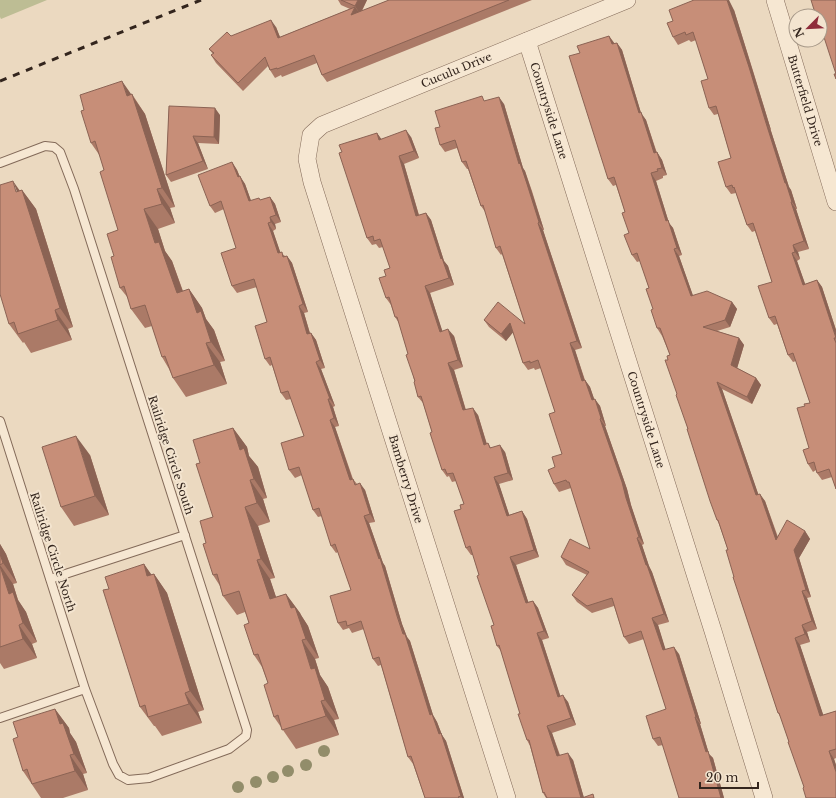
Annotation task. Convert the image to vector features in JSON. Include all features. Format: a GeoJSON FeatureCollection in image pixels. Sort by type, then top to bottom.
{"type":"FeatureCollection","features":[{"type":"Feature","properties":{"kind":"street","name":"Cuculu Drive"},"geometry":{"type":"LineString","coordinates":[[307,159],[311,135],[322,125],[627,0]]}},
{"type":"Feature","properties":{"kind":"street","name":"Butterfield Drive"},"geometry":{"type":"LineString","coordinates":[[775,0],[836,202]]}},
{"type":"Feature","properties":{"kind":"street","name":"Countryside Lane"},"geometry":{"type":"LineString","coordinates":[[526,41],[713,631],[764,798]]}},
{"type":"Feature","properties":{"kind":"street","name":"Bamberry Drive"},"geometry":{"type":"LineString","coordinates":[[307,159],[312,182],[507,798]]}},
{"type":"Feature","properties":{"kind":"lane","name":"Railridge Circle South"},"geometry":{"type":"LineString","coordinates":[[0,163],[45,146],[54,147],[60,152],[76,196],[247,730],[246,736],[230,749],[159,775]]}},
{"type":"Feature","properties":{"kind":"lane","name":"Railridge Circle North"},"geometry":{"type":"LineString","coordinates":[[0,421],[85,690],[113,764],[119,775],[128,780],[149,778],[159,775]]}},
{"type":"Feature","properties":{"kind":"lane"},"geometry":{"type":"LineString","coordinates":[[50,579],[185,535]]}},
{"type":"Feature","properties":{"kind":"lane"},"geometry":{"type":"LineString","coordinates":[[0,718],[85,690]]}},
{"type":"Feature","properties":{"kind":"green space"},"geometry":{"type":"Polygon","coordinates":[[[0,0],[47,0],[1,19],[0,0]]]}},
{"type":"Feature","properties":{"kind":"building"},"geometry":{"type":"Polygon","coordinates":[[[341,0],[358,0],[355,6],[341,0]]]}},
{"type":"Feature","properties":{"kind":"building"},"geometry":{"type":"Polygon","coordinates":[[[389,0],[509,0],[322,75],[314,55],[277,69],[270,70],[265,57],[238,83],[211,55],[214,53],[209,49],[227,32],[231,36],[271,20],[278,38],[355,7],[351,15],[389,0]]]}},
{"type":"Feature","properties":{"kind":"building"},"geometry":{"type":"Polygon","coordinates":[[[694,0],[727,0],[804,241],[793,245],[795,252],[792,253],[803,285],[817,280],[836,338],[834,338],[836,343],[836,489],[829,469],[817,473],[814,462],[808,464],[803,450],[809,448],[797,408],[805,406],[804,404],[810,403],[793,353],[788,355],[775,316],[769,318],[758,286],[772,282],[753,223],[747,225],[734,187],[733,188],[732,185],[726,187],[718,162],[731,158],[716,106],[709,108],[701,81],[708,79],[693,32],[686,35],[685,32],[673,37],[667,23],[673,21],[669,10],[694,0]]]}},
{"type":"Feature","properties":{"kind":"building"},"geometry":{"type":"Polygon","coordinates":[[[811,0],[836,0],[836,74],[828,48],[828,8],[814,8],[811,0]]]}},
{"type":"Feature","properties":{"kind":"building"},"geometry":{"type":"Polygon","coordinates":[[[609,36],[612,44],[617,43],[639,113],[641,112],[654,153],[657,152],[662,168],[651,173],[666,221],[668,220],[677,248],[674,249],[691,296],[707,291],[732,302],[725,320],[703,327],[739,338],[731,365],[756,378],[747,397],[717,382],[756,495],[760,494],[776,540],[787,520],[805,531],[794,550],[806,590],[802,591],[812,621],[802,625],[805,634],[795,638],[820,716],[836,711],[836,749],[829,751],[836,772],[836,798],[806,798],[804,787],[733,577],[726,550],[728,550],[710,501],[665,360],[668,360],[667,356],[670,355],[660,328],[657,328],[651,310],[653,309],[646,289],[649,288],[637,253],[632,255],[624,235],[629,233],[622,213],[625,212],[614,177],[608,179],[569,56],[580,53],[577,46],[609,36]]]}},
{"type":"Feature","properties":{"kind":"building"},"geometry":{"type":"Polygon","coordinates":[[[122,81],[127,96],[132,94],[162,188],[157,189],[162,204],[144,209],[155,243],[159,242],[177,293],[189,289],[197,313],[201,311],[211,342],[206,343],[214,365],[173,378],[165,356],[162,357],[145,305],[131,309],[124,286],[120,288],[111,257],[114,256],[107,234],[118,230],[100,172],[104,170],[95,141],[91,143],[81,111],[84,110],[80,95],[122,81]]]}},
{"type":"Feature","properties":{"kind":"building"},"geometry":{"type":"Polygon","coordinates":[[[482,96],[484,101],[499,97],[519,164],[520,163],[577,341],[570,343],[582,381],[585,380],[592,400],[595,399],[601,418],[600,419],[639,537],[637,538],[664,614],[652,618],[663,650],[674,647],[706,752],[708,751],[721,798],[679,798],[660,737],[653,739],[646,716],[666,709],[641,631],[624,637],[612,598],[587,606],[572,595],[589,572],[561,557],[570,539],[590,549],[569,482],[566,480],[554,484],[548,470],[555,467],[552,457],[562,454],[549,414],[555,412],[538,360],[530,363],[530,361],[523,363],[510,323],[501,334],[484,320],[498,302],[525,324],[500,246],[496,248],[483,205],[481,206],[466,161],[462,162],[455,140],[440,145],[435,128],[440,127],[435,111],[482,96]]]}},
{"type":"Feature","properties":{"kind":"building"},"geometry":{"type":"Polygon","coordinates":[[[169,106],[215,108],[214,137],[193,136],[203,161],[166,175],[169,106]]]}},
{"type":"Feature","properties":{"kind":"building"},"geometry":{"type":"Polygon","coordinates":[[[406,130],[414,151],[399,156],[416,216],[426,213],[441,259],[442,258],[449,278],[425,286],[440,332],[448,329],[458,360],[448,363],[463,410],[473,408],[484,445],[488,443],[490,448],[500,445],[508,473],[494,477],[507,516],[522,511],[534,550],[510,557],[526,603],[533,601],[544,631],[537,633],[558,697],[563,695],[571,718],[547,726],[557,756],[568,753],[581,798],[547,798],[544,792],[543,793],[529,740],[527,740],[518,714],[520,714],[499,645],[497,646],[491,626],[494,625],[477,576],[479,575],[470,546],[466,548],[454,511],[461,509],[460,505],[464,504],[453,473],[447,474],[445,469],[442,470],[430,433],[432,432],[421,396],[418,397],[415,381],[406,355],[408,354],[397,317],[395,317],[389,297],[386,298],[379,278],[386,276],[384,270],[390,268],[380,239],[374,241],[373,236],[367,238],[339,153],[342,152],[339,145],[377,133],[379,140],[406,130]]]}},
{"type":"Feature","properties":{"kind":"building"},"geometry":{"type":"Polygon","coordinates":[[[232,162],[238,177],[240,176],[249,201],[270,197],[276,215],[270,217],[271,222],[268,223],[278,253],[282,252],[283,257],[287,256],[303,304],[299,306],[307,334],[311,333],[320,360],[316,362],[330,399],[328,399],[334,418],[330,420],[350,480],[353,479],[355,485],[360,483],[370,514],[364,516],[379,559],[380,558],[397,616],[403,634],[405,634],[430,715],[432,714],[439,734],[441,733],[461,796],[458,797],[459,798],[425,798],[411,756],[408,757],[379,657],[373,659],[361,621],[347,626],[346,621],[338,623],[330,596],[351,590],[335,544],[331,546],[319,508],[313,510],[299,467],[289,470],[281,443],[304,436],[288,391],[281,393],[270,357],[265,359],[255,326],[267,322],[254,279],[232,286],[221,253],[236,248],[221,201],[210,206],[198,175],[232,162]]]}},
{"type":"Feature","properties":{"kind":"building"},"geometry":{"type":"Polygon","coordinates":[[[13,181],[16,192],[22,190],[60,308],[55,310],[58,320],[18,334],[14,322],[9,324],[0,294],[0,185],[13,181]]]}},
{"type":"Feature","properties":{"kind":"building"},"geometry":{"type":"Polygon","coordinates":[[[233,428],[240,450],[244,448],[254,479],[250,480],[257,503],[245,507],[261,559],[257,560],[270,599],[286,594],[291,608],[295,607],[306,639],[302,640],[311,669],[315,668],[325,700],[321,701],[326,716],[282,730],[278,715],[274,717],[264,685],[268,683],[258,654],[254,655],[244,625],[249,623],[239,591],[223,596],[217,574],[213,575],[203,544],[206,543],[200,521],[213,517],[196,464],[200,463],[193,440],[233,428]]]}},
{"type":"Feature","properties":{"kind":"building"},"geometry":{"type":"Polygon","coordinates":[[[76,436],[95,496],[61,507],[42,447],[76,436]]]}},
{"type":"Feature","properties":{"kind":"building"},"geometry":{"type":"Polygon","coordinates":[[[0,554],[3,563],[0,565],[0,554]]]}},
{"type":"Feature","properties":{"kind":"building"},"geometry":{"type":"Polygon","coordinates":[[[144,564],[147,576],[154,574],[190,691],[185,693],[189,704],[148,717],[145,705],[140,707],[103,590],[109,589],[105,577],[144,564]]]}},
{"type":"Feature","properties":{"kind":"building"},"geometry":{"type":"Polygon","coordinates":[[[0,566],[9,594],[13,592],[23,623],[19,625],[23,639],[0,647],[0,566]]]}},
{"type":"Feature","properties":{"kind":"building"},"geometry":{"type":"Polygon","coordinates":[[[55,709],[60,724],[63,723],[74,754],[70,755],[75,771],[32,784],[27,769],[23,771],[13,739],[18,737],[13,722],[55,709]]]}},
{"type":"Feature","properties":{"kind":"building"},"geometry":{"type":"Polygon","coordinates":[[[593,794],[594,798],[582,798],[593,794]]]}},
{"type":"Feature","properties":{"kind":"railway"},"geometry":{"type":"LineString","coordinates":[[0,81],[201,0]]}}]}
